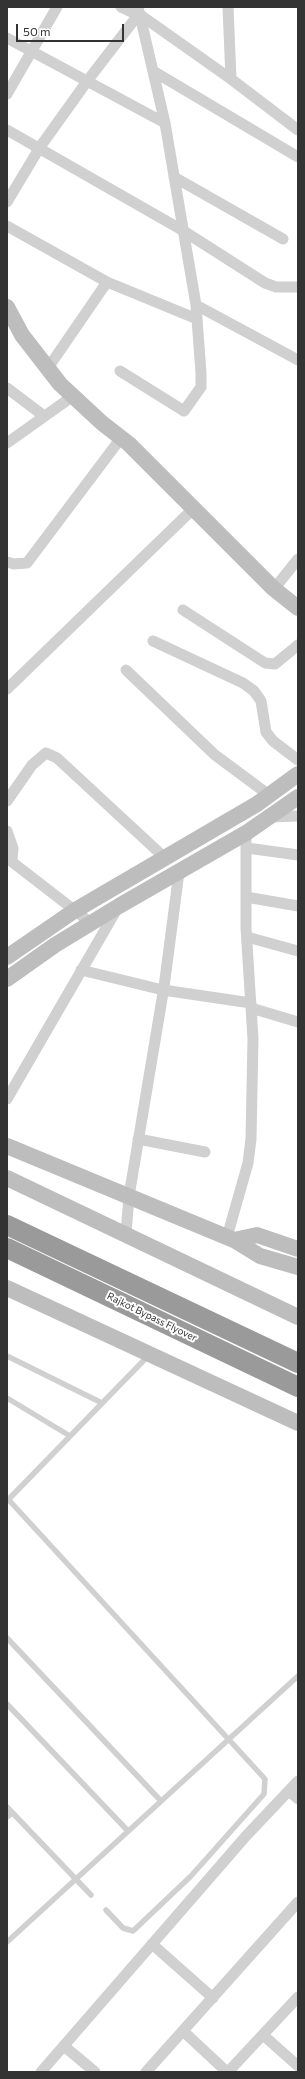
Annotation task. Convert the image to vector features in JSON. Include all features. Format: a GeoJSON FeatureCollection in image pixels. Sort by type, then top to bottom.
{"type":"FeatureCollection","features":[{"type":"Feature","properties":{"kind":"highway","name":"Rajkot Bypass Flyover"},"geometry":{"type":"LineString","coordinates":[[7,1225],[298,1363]]}},
{"type":"Feature","properties":{"kind":"highway","name":"Rajkot Bypass Flyover"},"geometry":{"type":"LineString","coordinates":[[7,1248],[298,1387]]}},
{"type":"Feature","properties":{"kind":"street"},"geometry":{"type":"LineString","coordinates":[[7,94],[57,7]]}},
{"type":"Feature","properties":{"kind":"street"},"geometry":{"type":"LineString","coordinates":[[121,7],[140,10],[298,130]]}},
{"type":"Feature","properties":{"kind":"street"},"geometry":{"type":"LineString","coordinates":[[228,7],[231,79]]}},
{"type":"Feature","properties":{"kind":"street"},"geometry":{"type":"LineString","coordinates":[[120,371],[184,411],[201,388],[196,305],[182,230],[165,123],[140,10]]}},
{"type":"Feature","properties":{"kind":"street"},"geometry":{"type":"LineString","coordinates":[[7,202],[40,147],[140,10]]}},
{"type":"Feature","properties":{"kind":"street"},"geometry":{"type":"LineString","coordinates":[[7,38],[30,52],[88,80],[165,123]]}},
{"type":"Feature","properties":{"kind":"street"},"geometry":{"type":"LineString","coordinates":[[153,71],[298,157]]}},
{"type":"Feature","properties":{"kind":"street"},"geometry":{"type":"LineString","coordinates":[[7,130],[40,147],[182,230],[265,283],[276,287],[298,287]]}},
{"type":"Feature","properties":{"kind":"street"},"geometry":{"type":"LineString","coordinates":[[174,177],[283,240]]}},
{"type":"Feature","properties":{"kind":"street"},"geometry":{"type":"LineString","coordinates":[[7,226],[107,282],[197,319]]}},
{"type":"Feature","properties":{"kind":"street"},"geometry":{"type":"LineString","coordinates":[[48,368],[107,282]]}},
{"type":"Feature","properties":{"kind":"street"},"geometry":{"type":"LineString","coordinates":[[196,305],[298,360]]}},
{"type":"Feature","properties":{"kind":"street"},"geometry":{"type":"LineString","coordinates":[[7,307],[22,335],[60,384],[121,438],[194,508],[274,590],[298,608]]}},
{"type":"Feature","properties":{"kind":"street"},"geometry":{"type":"LineString","coordinates":[[7,323],[22,335]]}},
{"type":"Feature","properties":{"kind":"street"},"geometry":{"type":"LineString","coordinates":[[7,388],[44,416]]}},
{"type":"Feature","properties":{"kind":"street"},"geometry":{"type":"LineString","coordinates":[[9,439],[73,396]]}},
{"type":"Feature","properties":{"kind":"street"},"geometry":{"type":"LineString","coordinates":[[7,562],[14,564],[27,564],[121,438]]}},
{"type":"Feature","properties":{"kind":"street"},"geometry":{"type":"LineString","coordinates":[[7,689],[194,508]]}},
{"type":"Feature","properties":{"kind":"street"},"geometry":{"type":"LineString","coordinates":[[274,590],[298,560]]}},
{"type":"Feature","properties":{"kind":"street"},"geometry":{"type":"LineString","coordinates":[[183,610],[265,663],[275,664],[298,645]]}},
{"type":"Feature","properties":{"kind":"street"},"geometry":{"type":"LineString","coordinates":[[153,641],[243,683],[254,691],[261,701],[266,732],[272,741],[298,760]]}},
{"type":"Feature","properties":{"kind":"street"},"geometry":{"type":"LineString","coordinates":[[126,670],[215,755],[269,795]]}},
{"type":"Feature","properties":{"kind":"street"},"geometry":{"type":"LineString","coordinates":[[7,801],[32,765],[46,753],[57,758],[165,858]]}},
{"type":"Feature","properties":{"kind":"street"},"geometry":{"type":"LineString","coordinates":[[7,957],[74,911],[269,795],[298,774]]}},
{"type":"Feature","properties":{"kind":"street"},"geometry":{"type":"LineString","coordinates":[[7,979],[55,945],[119,906],[179,872],[246,841],[272,817],[298,797]]}},
{"type":"Feature","properties":{"kind":"street"},"geometry":{"type":"LineString","coordinates":[[272,817],[298,816]]}},
{"type":"Feature","properties":{"kind":"street"},"geometry":{"type":"LineString","coordinates":[[7,831],[13,848],[10,859],[91,923]]}},
{"type":"Feature","properties":{"kind":"street"},"geometry":{"type":"LineString","coordinates":[[246,841],[298,855]]}},
{"type":"Feature","properties":{"kind":"street"},"geometry":{"type":"LineString","coordinates":[[230,1238],[248,1163],[251,1139],[253,1039],[247,937],[246,841]]}},
{"type":"Feature","properties":{"kind":"street"},"geometry":{"type":"LineString","coordinates":[[126,1234],[129,1196],[163,990],[179,872]]}},
{"type":"Feature","properties":{"kind":"street"},"geometry":{"type":"LineString","coordinates":[[246,897],[298,906]]}},
{"type":"Feature","properties":{"kind":"street"},"geometry":{"type":"LineString","coordinates":[[7,1099],[119,906]]}},
{"type":"Feature","properties":{"kind":"street"},"geometry":{"type":"LineString","coordinates":[[247,937],[298,951]]}},
{"type":"Feature","properties":{"kind":"street"},"geometry":{"type":"LineString","coordinates":[[81,970],[163,990],[251,1006],[298,1022]]}},
{"type":"Feature","properties":{"kind":"street"},"geometry":{"type":"LineString","coordinates":[[138,1139],[205,1152]]}},
{"type":"Feature","properties":{"kind":"street"},"geometry":{"type":"LineString","coordinates":[[7,1146],[230,1238],[260,1256],[298,1267]]}},
{"type":"Feature","properties":{"kind":"street"},"geometry":{"type":"LineString","coordinates":[[7,1178],[298,1317]]}},
{"type":"Feature","properties":{"kind":"street"},"geometry":{"type":"LineString","coordinates":[[230,1238],[257,1235],[298,1249]]}},
{"type":"Feature","properties":{"kind":"street"},"geometry":{"type":"LineString","coordinates":[[7,1288],[298,1424]]}},
{"type":"Feature","properties":{"kind":"street"},"geometry":{"type":"LineString","coordinates":[[41,2072],[246,1836],[298,1781]]}},
{"type":"Feature","properties":{"kind":"street"},"geometry":{"type":"LineString","coordinates":[[289,1791],[298,1799]]}},
{"type":"Feature","properties":{"kind":"street"},"geometry":{"type":"LineString","coordinates":[[146,2072],[298,1902]]}},
{"type":"Feature","properties":{"kind":"street"},"geometry":{"type":"LineString","coordinates":[[152,1944],[213,1998]]}},
{"type":"Feature","properties":{"kind":"street"},"geometry":{"type":"LineString","coordinates":[[183,2031],[228,2072],[298,1997]]}},
{"type":"Feature","properties":{"kind":"street"},"geometry":{"type":"LineString","coordinates":[[263,2035],[298,2066]]}},
{"type":"Feature","properties":{"kind":"street"},"geometry":{"type":"LineString","coordinates":[[64,2046],[95,2072]]}},
{"type":"Feature","properties":{"kind":"lane"},"geometry":{"type":"LineString","coordinates":[[106,1910],[123,1928],[133,1931],[191,1876],[264,1794],[265,1779],[8,1499],[149,1354]]}},
{"type":"Feature","properties":{"kind":"lane"},"geometry":{"type":"LineString","coordinates":[[7,1356],[102,1403]]}},
{"type":"Feature","properties":{"kind":"lane"},"geometry":{"type":"LineString","coordinates":[[7,1398],[70,1436]]}},
{"type":"Feature","properties":{"kind":"lane"},"geometry":{"type":"LineString","coordinates":[[7,1638],[161,1802]]}},
{"type":"Feature","properties":{"kind":"lane"},"geometry":{"type":"LineString","coordinates":[[7,1942],[298,1676]]}},
{"type":"Feature","properties":{"kind":"lane"},"geometry":{"type":"LineString","coordinates":[[7,1704],[128,1831]]}},
{"type":"Feature","properties":{"kind":"lane"},"geometry":{"type":"LineString","coordinates":[[7,1807],[91,1895]]}},
{"type":"Feature","properties":{"kind":"lane"},"geometry":{"type":"LineString","coordinates":[[7,1818],[12,1813]]}}]}
